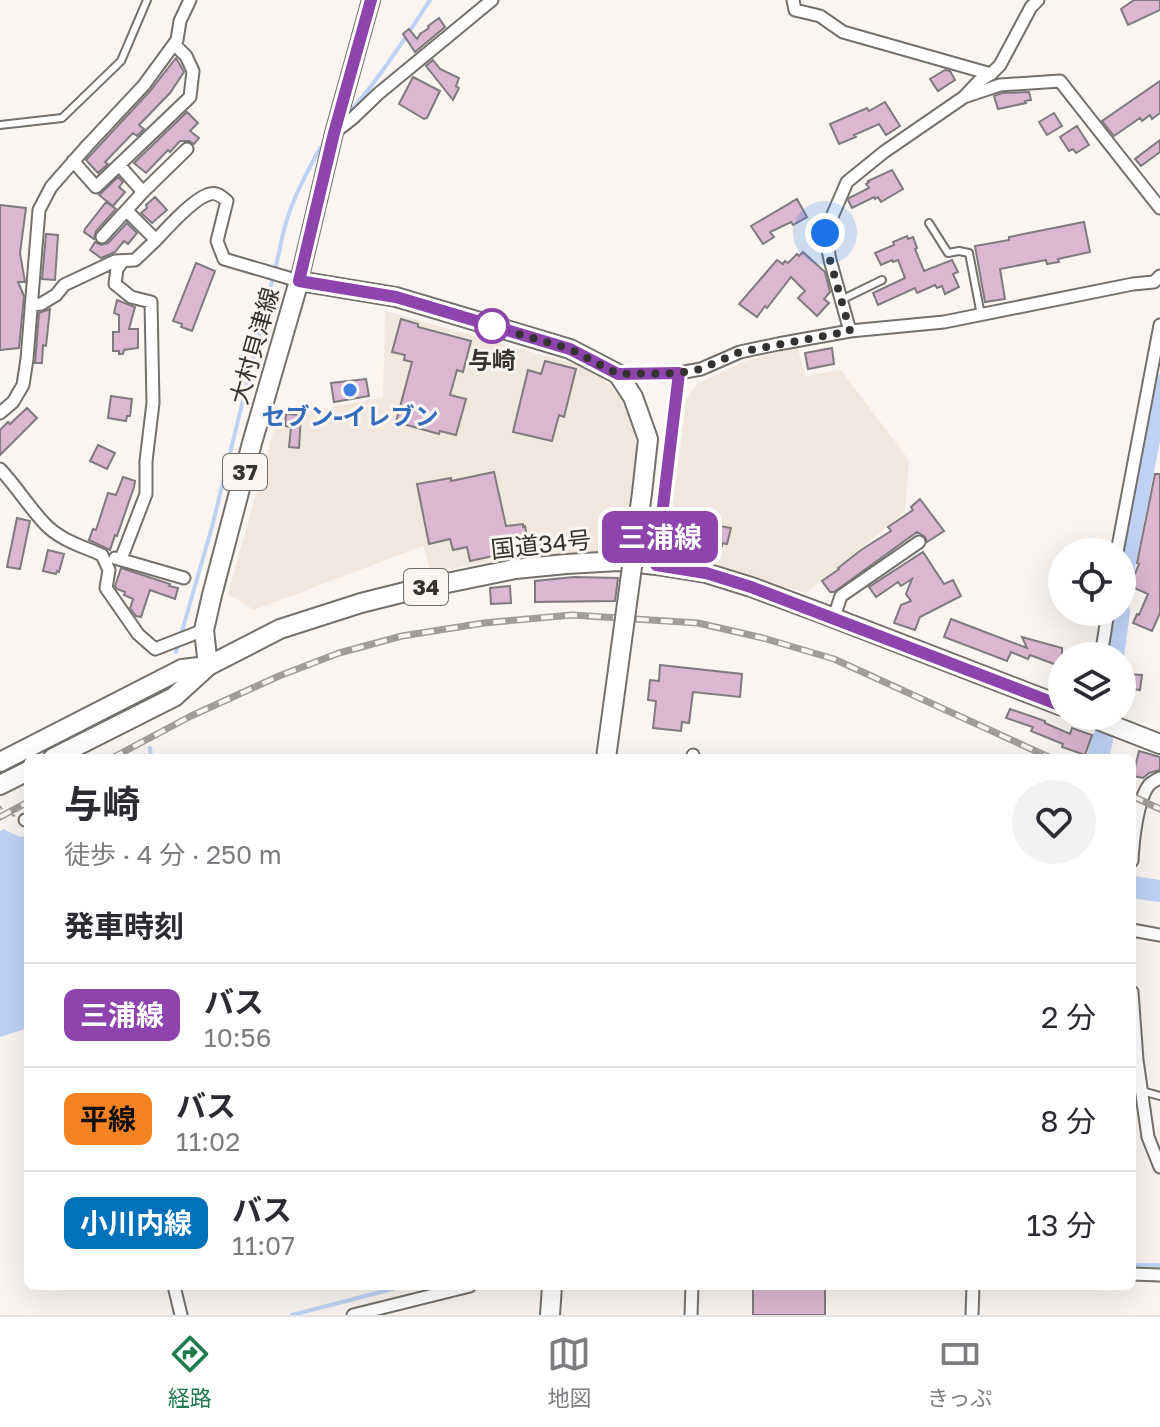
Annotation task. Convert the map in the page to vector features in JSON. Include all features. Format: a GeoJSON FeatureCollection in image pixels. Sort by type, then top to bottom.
{"type":"FeatureCollection","features":[{"type":"Feature","properties":{"kind":"main road"},"geometry":{"type":"LineString","coordinates":[[291,278],[371,0]]}},
{"type":"Feature","properties":{"kind":"main road","name":"大村貝津線"},"geometry":{"type":"LineString","coordinates":[[208,666],[197,633],[252,443],[291,278],[396,297],[570,349],[618,374]]}},
{"type":"Feature","properties":{"kind":"main road"},"geometry":{"type":"LineString","coordinates":[[607,754],[648,439],[633,397],[618,374]]}},
{"type":"Feature","properties":{"kind":"main road","name":"国道34号"},"geometry":{"type":"LineString","coordinates":[[61,754],[174,697],[208,666],[280,629],[361,603],[515,569],[619,561],[656,565],[751,587],[1048,701]]}},
{"type":"Feature","properties":{"kind":"main road","name":"国道34号"},"geometry":{"type":"LineString","coordinates":[[0,762],[182,669],[208,666]]}},
{"type":"Feature","properties":{"kind":"main road"},"geometry":{"type":"LineString","coordinates":[[1124,730],[1160,744]]}},
{"type":"Feature","properties":{"kind":"main road"},"geometry":{"type":"LineString","coordinates":[[0,785],[24,773]]}},
{"type":"Feature","properties":{"kind":"main road"},"geometry":{"type":"LineString","coordinates":[[550,1315],[552,1290]]}},
{"type":"Feature","properties":{"kind":"street"},"geometry":{"type":"LineString","coordinates":[[0,413],[13,402],[23,385],[39,210],[51,187],[144,85],[177,40],[180,21],[190,0]]}},
{"type":"Feature","properties":{"kind":"street"},"geometry":{"type":"LineString","coordinates":[[334,133],[492,0]]}},
{"type":"Feature","properties":{"kind":"street"},"geometry":{"type":"LineString","coordinates":[[793,0],[795,10],[820,16],[843,32],[991,74]]}},
{"type":"Feature","properties":{"kind":"street"},"geometry":{"type":"LineString","coordinates":[[850,331],[825,233],[847,182],[907,135],[963,98],[979,81],[991,74],[1000,65],[1031,7],[1038,0]]}},
{"type":"Feature","properties":{"kind":"street"},"geometry":{"type":"LineString","coordinates":[[73,161],[96,187],[190,97],[193,71],[186,56],[174,44]]}},
{"type":"Feature","properties":{"kind":"street"},"geometry":{"type":"LineString","coordinates":[[963,98],[1000,85],[1060,81],[1160,208]]}},
{"type":"Feature","properties":{"kind":"street"},"geometry":{"type":"LineString","coordinates":[[102,237],[187,149]]}},
{"type":"Feature","properties":{"kind":"street"},"geometry":{"type":"LineString","coordinates":[[119,165],[143,192]]}},
{"type":"Feature","properties":{"kind":"street"},"geometry":{"type":"LineString","coordinates":[[31,305],[41,304],[56,295],[64,285],[115,261],[135,260],[208,194],[215,194],[227,201],[217,241],[224,259],[291,278]]}},
{"type":"Feature","properties":{"kind":"street"},"geometry":{"type":"LineString","coordinates":[[127,211],[156,240]]}},
{"type":"Feature","properties":{"kind":"street"},"geometry":{"type":"LineString","coordinates":[[121,559],[146,494],[146,461],[153,403],[151,302],[131,297],[115,284],[117,269],[123,261]]}},
{"type":"Feature","properties":{"kind":"street"},"geometry":{"type":"LineString","coordinates":[[618,374],[679,373],[701,369],[740,352],[850,331],[944,322],[1154,282],[1160,276]]}},
{"type":"Feature","properties":{"kind":"street"},"geometry":{"type":"LineString","coordinates":[[1120,538],[1160,325]]}},
{"type":"Feature","properties":{"kind":"street"},"geometry":{"type":"LineString","coordinates":[[656,565],[679,373]]}},
{"type":"Feature","properties":{"kind":"street"},"geometry":{"type":"LineString","coordinates":[[0,469],[46,526],[65,539],[102,555],[109,570],[106,588],[138,634],[155,649],[197,633]]}},
{"type":"Feature","properties":{"kind":"street"},"geometry":{"type":"LineString","coordinates":[[834,617],[841,596],[874,566],[919,542]]}},
{"type":"Feature","properties":{"kind":"street"},"geometry":{"type":"LineString","coordinates":[[106,563],[117,558],[184,578]]}},
{"type":"Feature","properties":{"kind":"street"},"geometry":{"type":"LineString","coordinates":[[1136,829],[1142,801],[1150,784],[1160,778]]}},
{"type":"Feature","properties":{"kind":"street"},"geometry":{"type":"LineString","coordinates":[[1136,931],[1160,935]]}},
{"type":"Feature","properties":{"kind":"street"},"geometry":{"type":"LineString","coordinates":[[1136,1046],[1148,1137],[1160,1167]]}},
{"type":"Feature","properties":{"kind":"street"},"geometry":{"type":"LineString","coordinates":[[1136,1274],[1160,1275]]}},
{"type":"Feature","properties":{"kind":"street"},"geometry":{"type":"LineString","coordinates":[[175,1290],[181,1315]]}},
{"type":"Feature","properties":{"kind":"street"},"geometry":{"type":"LineString","coordinates":[[353,1315],[454,1290]]}},
{"type":"Feature","properties":{"kind":"street"},"geometry":{"type":"LineString","coordinates":[[691,1315],[692,1290]]}},
{"type":"Feature","properties":{"kind":"street"},"geometry":{"type":"LineString","coordinates":[[972,1315],[973,1290]]}},
{"type":"Feature","properties":{"kind":"lane"},"geometry":{"type":"LineString","coordinates":[[0,125],[62,118],[121,61],[147,0]]}},
{"type":"Feature","properties":{"kind":"lane"},"geometry":{"type":"LineString","coordinates":[[929,223],[948,253],[969,253],[981,315]]}},
{"type":"Feature","properties":{"kind":"lane"},"geometry":{"type":"LineString","coordinates":[[841,300],[882,280]]}},
{"type":"Feature","properties":{"kind":"lane"},"geometry":{"type":"LineString","coordinates":[[1142,1091],[1160,1096]]}},
{"type":"Feature","properties":{"kind":"path"},"geometry":{"type":"LineString","coordinates":[[0,806],[4,813],[24,819]]}},
{"type":"Feature","properties":{"kind":"shaded area"},"geometry":{"type":"Polygon","coordinates":[[[385,311],[596,370],[618,395],[633,426],[637,453],[626,549],[496,560],[431,573],[423,546],[254,610],[228,594],[280,408],[303,412],[383,397],[385,311]]]}},
{"type":"Feature","properties":{"kind":"shaded area"},"geometry":{"type":"Polygon","coordinates":[[[797,346],[806,376],[841,370],[909,460],[905,512],[806,593],[672,553],[668,545],[686,400],[697,384],[745,361],[797,346]]]}},
{"type":"Feature","properties":{"kind":"water"},"geometry":{"type":"Polygon","coordinates":[[[3,829],[24,836],[24,1029],[0,1037],[0,831],[3,829]]]}},
{"type":"Feature","properties":{"kind":"building"},"geometry":{"type":"Polygon","coordinates":[[[1134,0],[1160,0],[1160,10],[1128,25],[1121,9],[1134,0]]]}},
{"type":"Feature","properties":{"kind":"building"},"geometry":{"type":"Polygon","coordinates":[[[439,18],[445,27],[415,52],[403,34],[409,29],[417,39],[439,18]]]}},
{"type":"Feature","properties":{"kind":"building"},"geometry":{"type":"Polygon","coordinates":[[[176,58],[184,72],[170,93],[139,125],[144,129],[137,136],[133,133],[98,173],[86,160],[176,58]]]}},
{"type":"Feature","properties":{"kind":"building"},"geometry":{"type":"Polygon","coordinates":[[[433,60],[440,69],[459,78],[456,86],[459,88],[453,100],[426,66],[433,60]]]}},
{"type":"Feature","properties":{"kind":"building"},"geometry":{"type":"Polygon","coordinates":[[[945,70],[950,71],[955,80],[938,91],[930,79],[945,70]]]}},
{"type":"Feature","properties":{"kind":"building"},"geometry":{"type":"Polygon","coordinates":[[[413,77],[440,91],[424,119],[399,104],[413,77]]]}},
{"type":"Feature","properties":{"kind":"building"},"geometry":{"type":"Polygon","coordinates":[[[1160,81],[1160,113],[1152,119],[1150,115],[1142,121],[1140,118],[1114,136],[1102,121],[1160,81]]]}},
{"type":"Feature","properties":{"kind":"building"},"geometry":{"type":"Polygon","coordinates":[[[1029,92],[1031,100],[1026,103],[998,109],[994,96],[1029,92]]]}},
{"type":"Feature","properties":{"kind":"building"},"geometry":{"type":"Polygon","coordinates":[[[885,102],[900,126],[886,135],[879,124],[839,144],[830,124],[867,108],[869,111],[885,102]]]}},
{"type":"Feature","properties":{"kind":"building"},"geometry":{"type":"Polygon","coordinates":[[[187,112],[198,123],[190,131],[199,138],[194,144],[180,141],[146,173],[134,163],[187,112]]]}},
{"type":"Feature","properties":{"kind":"building"},"geometry":{"type":"Polygon","coordinates":[[[1054,113],[1062,126],[1047,135],[1039,122],[1054,113]]]}},
{"type":"Feature","properties":{"kind":"building"},"geometry":{"type":"Polygon","coordinates":[[[1077,126],[1089,145],[1076,153],[1073,149],[1069,151],[1060,137],[1077,126]]]}},
{"type":"Feature","properties":{"kind":"building"},"geometry":{"type":"Polygon","coordinates":[[[1160,140],[1160,152],[1141,166],[1135,159],[1160,140]]]}},
{"type":"Feature","properties":{"kind":"building"},"geometry":{"type":"Polygon","coordinates":[[[892,170],[903,189],[881,202],[874,197],[852,208],[849,198],[869,188],[866,184],[868,181],[892,170]]]}},
{"type":"Feature","properties":{"kind":"building"},"geometry":{"type":"Polygon","coordinates":[[[118,177],[123,182],[119,187],[125,192],[113,206],[99,195],[118,177]]]}},
{"type":"Feature","properties":{"kind":"building"},"geometry":{"type":"Polygon","coordinates":[[[155,197],[167,210],[152,223],[141,213],[155,197]]]}},
{"type":"Feature","properties":{"kind":"building"},"geometry":{"type":"Polygon","coordinates":[[[797,199],[807,217],[770,232],[774,237],[763,244],[751,226],[797,199]]]}},
{"type":"Feature","properties":{"kind":"building"},"geometry":{"type":"Polygon","coordinates":[[[106,202],[116,209],[96,231],[94,239],[84,232],[106,202]]]}},
{"type":"Feature","properties":{"kind":"building"},"geometry":{"type":"Polygon","coordinates":[[[0,205],[26,208],[20,253],[25,282],[18,282],[24,296],[19,348],[0,350],[0,205]]]}},
{"type":"Feature","properties":{"kind":"building"},"geometry":{"type":"Polygon","coordinates":[[[1084,222],[1090,252],[1058,259],[1059,262],[1047,264],[1046,260],[1000,269],[1005,299],[985,302],[975,246],[1084,222]]]}},
{"type":"Feature","properties":{"kind":"building"},"geometry":{"type":"Polygon","coordinates":[[[127,223],[137,233],[128,244],[124,241],[115,252],[101,258],[90,250],[95,242],[101,245],[108,243],[127,223]]]}},
{"type":"Feature","properties":{"kind":"building"},"geometry":{"type":"Polygon","coordinates":[[[46,234],[58,235],[55,280],[42,279],[46,234]]]}},
{"type":"Feature","properties":{"kind":"building"},"geometry":{"type":"Polygon","coordinates":[[[907,236],[908,239],[913,237],[924,271],[952,260],[958,272],[953,274],[959,287],[945,294],[942,286],[937,288],[935,285],[917,293],[915,288],[878,305],[873,293],[905,278],[898,260],[881,265],[875,253],[907,236]]]}},
{"type":"Feature","properties":{"kind":"building"},"geometry":{"type":"Polygon","coordinates":[[[803,252],[825,272],[830,292],[824,299],[829,303],[817,316],[798,298],[805,291],[791,277],[757,317],[739,304],[777,260],[788,263],[803,252]]]}},
{"type":"Feature","properties":{"kind":"building"},"geometry":{"type":"Polygon","coordinates":[[[196,263],[215,271],[192,331],[173,321],[196,263]]]}},
{"type":"Feature","properties":{"kind":"building"},"geometry":{"type":"Polygon","coordinates":[[[117,300],[135,307],[129,329],[138,329],[138,348],[124,350],[123,354],[113,351],[113,332],[119,332],[119,315],[114,313],[117,300]]]}},
{"type":"Feature","properties":{"kind":"building"},"geometry":{"type":"Polygon","coordinates":[[[50,309],[42,363],[35,363],[39,313],[50,309]]]}},
{"type":"Feature","properties":{"kind":"building"},"geometry":{"type":"Polygon","coordinates":[[[401,319],[418,324],[418,327],[471,341],[463,372],[457,370],[450,395],[466,399],[456,435],[440,431],[439,434],[396,422],[412,362],[404,360],[405,355],[392,352],[401,319]]]}},
{"type":"Feature","properties":{"kind":"building"},"geometry":{"type":"Polygon","coordinates":[[[832,348],[834,364],[808,369],[805,353],[832,348]]]}},
{"type":"Feature","properties":{"kind":"building"},"geometry":{"type":"Polygon","coordinates":[[[545,361],[576,369],[564,417],[559,415],[552,441],[513,432],[528,370],[541,374],[545,361]]]}},
{"type":"Feature","properties":{"kind":"building","name":"セブン-イレブン"},"geometry":{"type":"Polygon","coordinates":[[[366,379],[369,396],[334,402],[331,383],[366,379]]]}},
{"type":"Feature","properties":{"kind":"building"},"geometry":{"type":"Polygon","coordinates":[[[111,396],[132,399],[130,416],[126,421],[108,418],[111,396]]]}},
{"type":"Feature","properties":{"kind":"building"},"geometry":{"type":"Polygon","coordinates":[[[27,408],[37,418],[0,455],[0,430],[27,408]]]}},
{"type":"Feature","properties":{"kind":"building"},"geometry":{"type":"Polygon","coordinates":[[[286,414],[301,415],[299,448],[289,447],[291,427],[285,426],[286,414]]]}},
{"type":"Feature","properties":{"kind":"building"},"geometry":{"type":"Polygon","coordinates":[[[98,445],[115,453],[107,469],[90,461],[98,445]]]}},
{"type":"Feature","properties":{"kind":"building"},"geometry":{"type":"Polygon","coordinates":[[[494,472],[506,526],[523,524],[527,537],[509,540],[511,552],[470,561],[467,547],[453,550],[450,539],[429,544],[417,484],[494,472]]]}},
{"type":"Feature","properties":{"kind":"building"},"geometry":{"type":"Polygon","coordinates":[[[1155,474],[1160,474],[1160,613],[1152,631],[1136,624],[1136,616],[1148,594],[1136,589],[1137,563],[1155,474]]]}},
{"type":"Feature","properties":{"kind":"building"},"geometry":{"type":"Polygon","coordinates":[[[123,477],[135,481],[134,487],[110,550],[89,540],[93,529],[96,530],[108,493],[116,495],[123,477]]]}},
{"type":"Feature","properties":{"kind":"building"},"geometry":{"type":"Polygon","coordinates":[[[920,499],[944,531],[927,542],[917,532],[830,592],[822,581],[891,531],[888,527],[913,510],[911,507],[920,499]]]}},
{"type":"Feature","properties":{"kind":"building"},"geometry":{"type":"Polygon","coordinates":[[[17,518],[30,521],[20,569],[7,567],[17,518]]]}},
{"type":"Feature","properties":{"kind":"building"},"geometry":{"type":"Polygon","coordinates":[[[692,521],[731,528],[727,544],[722,543],[722,546],[689,537],[692,521]]]}},
{"type":"Feature","properties":{"kind":"building"},"geometry":{"type":"Polygon","coordinates":[[[549,537],[551,552],[533,554],[531,538],[549,537]]]}},
{"type":"Feature","properties":{"kind":"building"},"geometry":{"type":"Polygon","coordinates":[[[48,550],[64,554],[56,574],[43,571],[48,550]]]}},
{"type":"Feature","properties":{"kind":"building"},"geometry":{"type":"Polygon","coordinates":[[[923,552],[944,584],[953,580],[961,596],[920,617],[915,630],[894,623],[901,605],[911,601],[906,594],[912,579],[901,586],[898,582],[876,597],[869,587],[923,552]]]}},
{"type":"Feature","properties":{"kind":"building"},"geometry":{"type":"Polygon","coordinates":[[[121,568],[178,588],[175,599],[150,590],[141,617],[136,616],[130,608],[133,599],[115,586],[121,568]]]}},
{"type":"Feature","properties":{"kind":"building"},"geometry":{"type":"Polygon","coordinates":[[[574,577],[618,578],[615,601],[535,602],[535,581],[574,577]]]}},
{"type":"Feature","properties":{"kind":"building"},"geometry":{"type":"Polygon","coordinates":[[[510,586],[511,603],[491,604],[490,588],[510,586]]]}},
{"type":"Feature","properties":{"kind":"building"},"geometry":{"type":"Polygon","coordinates":[[[951,619],[1027,648],[1022,637],[1048,644],[1048,662],[1030,655],[1028,659],[1011,652],[1007,661],[944,637],[951,619]]]}},
{"type":"Feature","properties":{"kind":"building"},"geometry":{"type":"Polygon","coordinates":[[[660,665],[742,674],[740,697],[693,692],[689,723],[682,722],[681,731],[653,728],[656,701],[648,700],[650,680],[659,681],[660,665]]]}},
{"type":"Feature","properties":{"kind":"building"},"geometry":{"type":"Polygon","coordinates":[[[1136,675],[1142,675],[1140,690],[1136,689],[1136,675]]]}},
{"type":"Feature","properties":{"kind":"building"},"geometry":{"type":"Polygon","coordinates":[[[1010,709],[1045,721],[1048,730],[1070,734],[1071,730],[1078,730],[1092,735],[1085,754],[1082,754],[1031,731],[1033,727],[1006,718],[1010,709]]]}},
{"type":"Feature","properties":{"kind":"building"},"geometry":{"type":"Polygon","coordinates":[[[1139,751],[1160,757],[1160,770],[1143,778],[1136,777],[1139,751]]]}},
{"type":"Feature","properties":{"kind":"building"},"geometry":{"type":"Polygon","coordinates":[[[753,1290],[825,1290],[825,1315],[753,1315],[753,1290]]]}},
{"type":"Feature","properties":{"kind":"waterway"},"geometry":{"type":"LineString","coordinates":[[350,112],[430,0]]}},
{"type":"Feature","properties":{"kind":"waterway"},"geometry":{"type":"LineString","coordinates":[[176,652],[212,527],[286,224],[300,186],[320,148]]}},
{"type":"Feature","properties":{"kind":"waterway"},"geometry":{"type":"LineString","coordinates":[[1130,538],[1160,385]]}},
{"type":"Feature","properties":{"kind":"waterway"},"geometry":{"type":"LineString","coordinates":[[1115,642],[1117,626]]}},
{"type":"Feature","properties":{"kind":"waterway"},"geometry":{"type":"LineString","coordinates":[[1099,754],[1102,740]]}},
{"type":"Feature","properties":{"kind":"waterway"},"geometry":{"type":"LineString","coordinates":[[150,748],[151,754]]}},
{"type":"Feature","properties":{"kind":"waterway"},"geometry":{"type":"LineString","coordinates":[[1136,888],[1160,891]]}},
{"type":"Feature","properties":{"kind":"waterway"},"geometry":{"type":"LineString","coordinates":[[1136,1265],[1160,1265]]}},
{"type":"Feature","properties":{"kind":"waterway"},"geometry":{"type":"LineString","coordinates":[[292,1315],[389,1290]]}},
{"type":"Feature","properties":{"kind":"railway"},"geometry":{"type":"LineString","coordinates":[[120,754],[191,716],[339,653],[402,636],[484,623],[572,615],[698,623],[763,638],[834,659],[1042,754]]}},
{"type":"Feature","properties":{"kind":"railway"},"geometry":{"type":"LineString","coordinates":[[1136,798],[1160,809]]}},
{"type":"Feature","properties":{"kind":"railway"},"geometry":{"type":"LineString","coordinates":[[0,817],[24,804]]}},
{"type":"Feature","properties":{"kind":"bus line","name":"三浦線"},"geometry":{"type":"LineString","coordinates":[[371,0],[334,133],[299,281],[396,297],[570,349],[618,374],[679,373],[656,565],[706,573],[751,587],[1048,701]]}},
{"type":"Feature","properties":{"kind":"place","name":"与崎"},"geometry":{"type":"Point","coordinates":[492,326]}},
{"type":"Feature","properties":{"kind":"place","name":"セブン-イレブン"},"geometry":{"type":"Point","coordinates":[350,390]}},
{"type":"Feature","properties":{"kind":"route"},"geometry":{"type":"LineString","coordinates":[[492,326],[570,349],[618,374],[679,373],[701,369],[740,352],[850,331],[825,233]]}}]}
